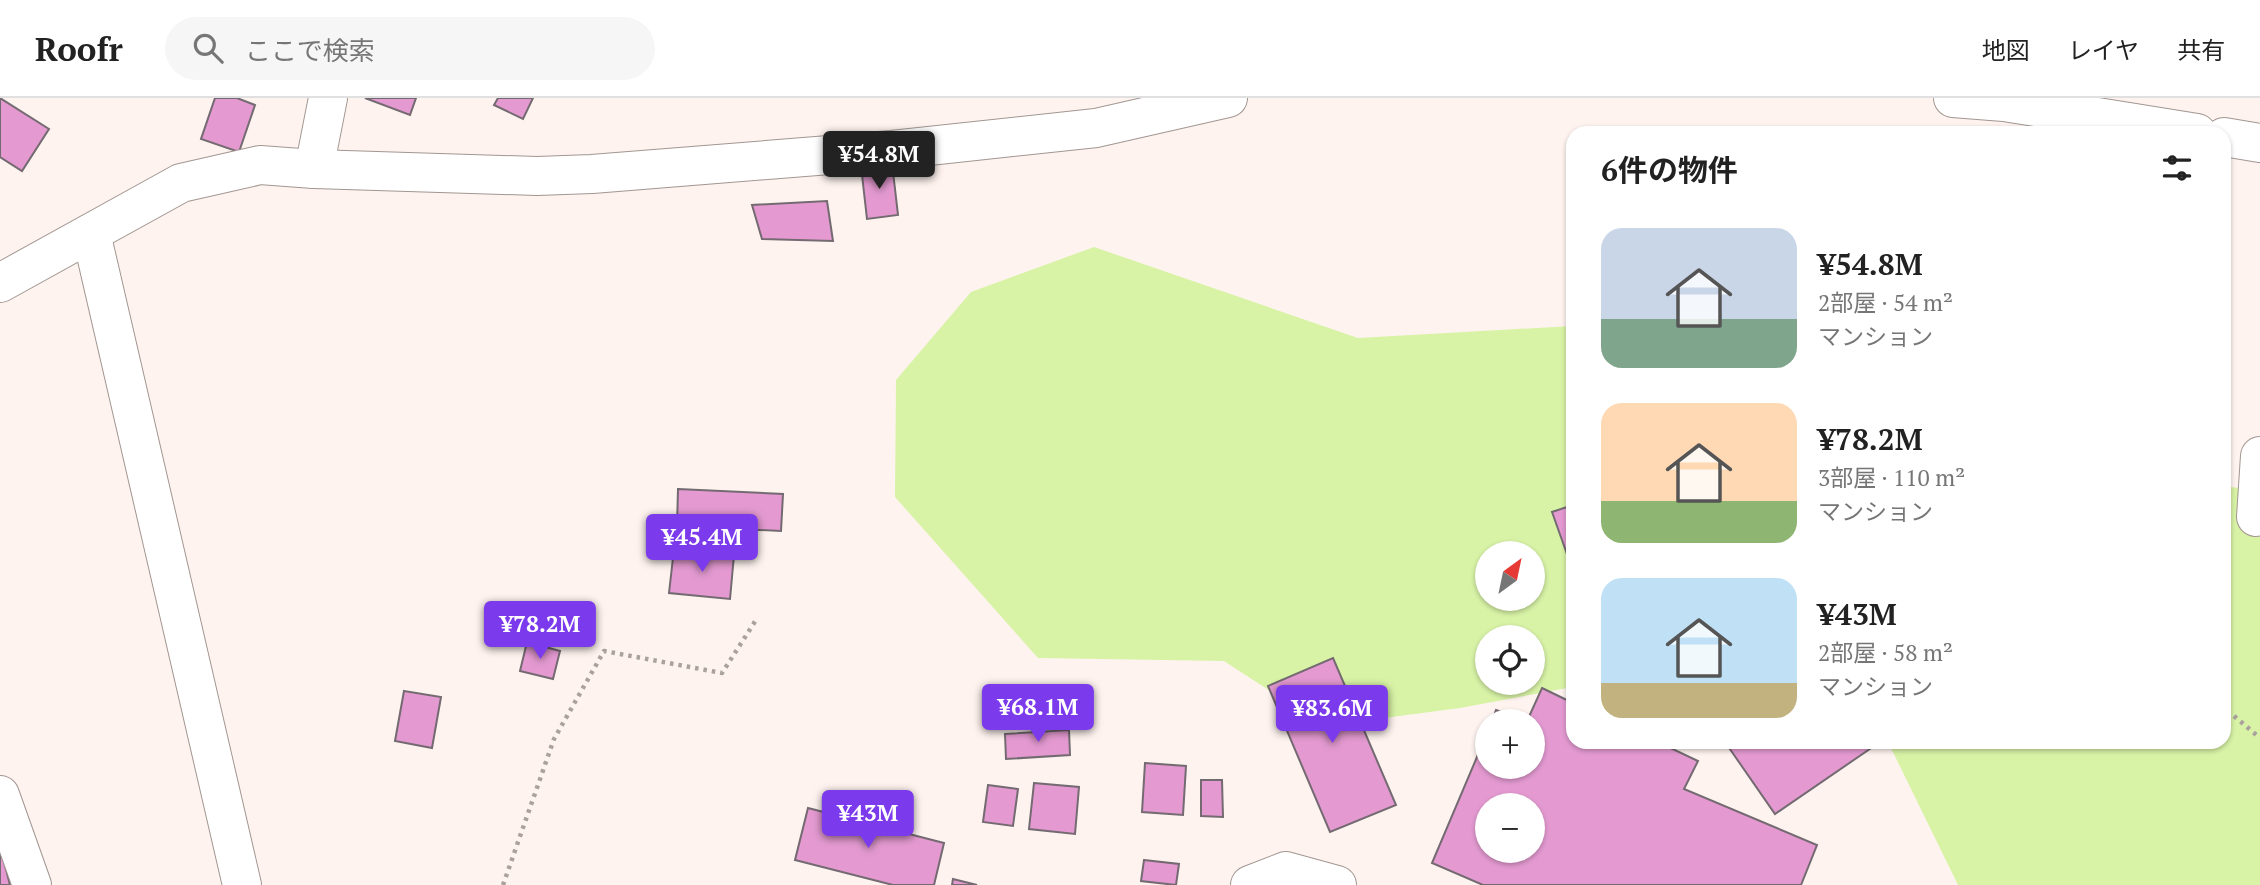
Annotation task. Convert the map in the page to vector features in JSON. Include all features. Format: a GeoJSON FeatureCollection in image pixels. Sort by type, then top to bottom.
{"type":"FeatureCollection","features":[{"type":"Feature","properties":{"kind":"street"},"geometry":{"type":"LineString","coordinates":[[314,169],[328,98]]}},
{"type":"Feature","properties":{"kind":"street"},"geometry":{"type":"LineString","coordinates":[[0,283],[181,183],[260,165],[537,176],[605,173],[892,150],[1096,128],[1228,98]]}},
{"type":"Feature","properties":{"kind":"street"},"geometry":{"type":"LineString","coordinates":[[1953,98],[2004,102],[2153,126]]}},
{"type":"Feature","properties":{"kind":"street"},"geometry":{"type":"LineString","coordinates":[[2231,138],[2260,143]]}},
{"type":"Feature","properties":{"kind":"street"},"geometry":{"type":"LineString","coordinates":[[90,233],[242,885]]}},
{"type":"Feature","properties":{"kind":"street"},"geometry":{"type":"LineString","coordinates":[[2256,517],[2260,456]]}},
{"type":"Feature","properties":{"kind":"street"},"geometry":{"type":"LineString","coordinates":[[0,795],[32,885]]}},
{"type":"Feature","properties":{"kind":"street"},"geometry":{"type":"LineString","coordinates":[[1250,885],[1286,871],[1337,885]]}},
{"type":"Feature","properties":{"kind":"path"},"geometry":{"type":"LineString","coordinates":[[503,885],[554,739],[604,651],[722,673],[755,620]]}},
{"type":"Feature","properties":{"kind":"path"},"geometry":{"type":"LineString","coordinates":[[2234,716],[2260,738]]}},
{"type":"Feature","properties":{"kind":"green space"},"geometry":{"type":"Polygon","coordinates":[[[1094,247],[1358,338],[1566,326],[1566,688],[1545,692],[1545,625],[1475,625],[1475,695],[1530,695],[1460,708],[1324,726],[1224,661],[1038,658],[895,497],[896,380],[971,292],[1094,247]]]}},
{"type":"Feature","properties":{"kind":"green space"},"geometry":{"type":"Polygon","coordinates":[[[2231,487],[2260,491],[2260,885],[1958,885],[1891,749],[2231,749],[2231,487]]]}},
{"type":"Feature","properties":{"kind":"building"},"geometry":{"type":"Polygon","coordinates":[[[0,98],[49,129],[22,171],[0,157],[0,98]]]}},
{"type":"Feature","properties":{"kind":"building"},"geometry":{"type":"Polygon","coordinates":[[[215,98],[237,98],[255,105],[239,152],[201,139],[215,98]]]}},
{"type":"Feature","properties":{"kind":"building"},"geometry":{"type":"Polygon","coordinates":[[[365,98],[416,98],[410,115],[365,98]]]}},
{"type":"Feature","properties":{"kind":"building"},"geometry":{"type":"Polygon","coordinates":[[[498,98],[533,98],[523,119],[494,105],[498,98]]]}},
{"type":"Feature","properties":{"kind":"building"},"geometry":{"type":"Polygon","coordinates":[[[892,163],[898,215],[867,219],[861,166],[892,163]]]}},
{"type":"Feature","properties":{"kind":"building"},"geometry":{"type":"Polygon","coordinates":[[[827,201],[833,241],[762,239],[752,205],[827,201]]]}},
{"type":"Feature","properties":{"kind":"building"},"geometry":{"type":"Polygon","coordinates":[[[678,489],[783,494],[781,531],[677,526],[678,489]]]}},
{"type":"Feature","properties":{"kind":"building"},"geometry":{"type":"Polygon","coordinates":[[[1566,507],[1566,551],[1552,512],[1566,507]]]}},
{"type":"Feature","properties":{"kind":"building"},"geometry":{"type":"Polygon","coordinates":[[[674,549],[734,555],[730,599],[669,593],[674,549]]]}},
{"type":"Feature","properties":{"kind":"building"},"geometry":{"type":"Polygon","coordinates":[[[527,642],[560,651],[553,679],[520,671],[527,642]]]}},
{"type":"Feature","properties":{"kind":"building"},"geometry":{"type":"Polygon","coordinates":[[[1333,658],[1396,805],[1330,832],[1268,686],[1333,658]]]}},
{"type":"Feature","properties":{"kind":"building"},"geometry":{"type":"Polygon","coordinates":[[[1545,689],[1566,700],[1566,749],[1673,749],[1698,761],[1684,789],[1817,845],[1801,885],[1483,885],[1432,863],[1475,762],[1475,779],[1545,779],[1545,709],[1532,709],[1539,695],[1545,695],[1545,689]]]}},
{"type":"Feature","properties":{"kind":"building"},"geometry":{"type":"Polygon","coordinates":[[[404,691],[441,697],[432,748],[395,741],[404,691]]]}},
{"type":"Feature","properties":{"kind":"building"},"geometry":{"type":"Polygon","coordinates":[[[1069,730],[1070,755],[1006,759],[1005,734],[1069,730]]]}},
{"type":"Feature","properties":{"kind":"building"},"geometry":{"type":"Polygon","coordinates":[[[1730,749],[1870,749],[1775,814],[1730,749]]]}},
{"type":"Feature","properties":{"kind":"building"},"geometry":{"type":"Polygon","coordinates":[[[1145,763],[1186,766],[1183,815],[1142,812],[1145,763]]]}},
{"type":"Feature","properties":{"kind":"building"},"geometry":{"type":"Polygon","coordinates":[[[1201,780],[1222,780],[1223,817],[1201,816],[1201,780]]]}},
{"type":"Feature","properties":{"kind":"building"},"geometry":{"type":"Polygon","coordinates":[[[1034,783],[1079,787],[1075,834],[1029,829],[1034,783]]]}},
{"type":"Feature","properties":{"kind":"building"},"geometry":{"type":"Polygon","coordinates":[[[988,785],[1018,789],[1013,826],[983,822],[988,785]]]}},
{"type":"Feature","properties":{"kind":"building"},"geometry":{"type":"Polygon","coordinates":[[[808,808],[944,843],[934,885],[893,885],[795,860],[808,808]]]}},
{"type":"Feature","properties":{"kind":"building"},"geometry":{"type":"Polygon","coordinates":[[[0,846],[10,885],[0,885],[0,846]]]}},
{"type":"Feature","properties":{"kind":"building"},"geometry":{"type":"Polygon","coordinates":[[[1144,860],[1179,864],[1176,885],[1141,881],[1144,860]]]}},
{"type":"Feature","properties":{"kind":"building"},"geometry":{"type":"Polygon","coordinates":[[[953,879],[977,885],[952,885],[953,879]]]}}]}
